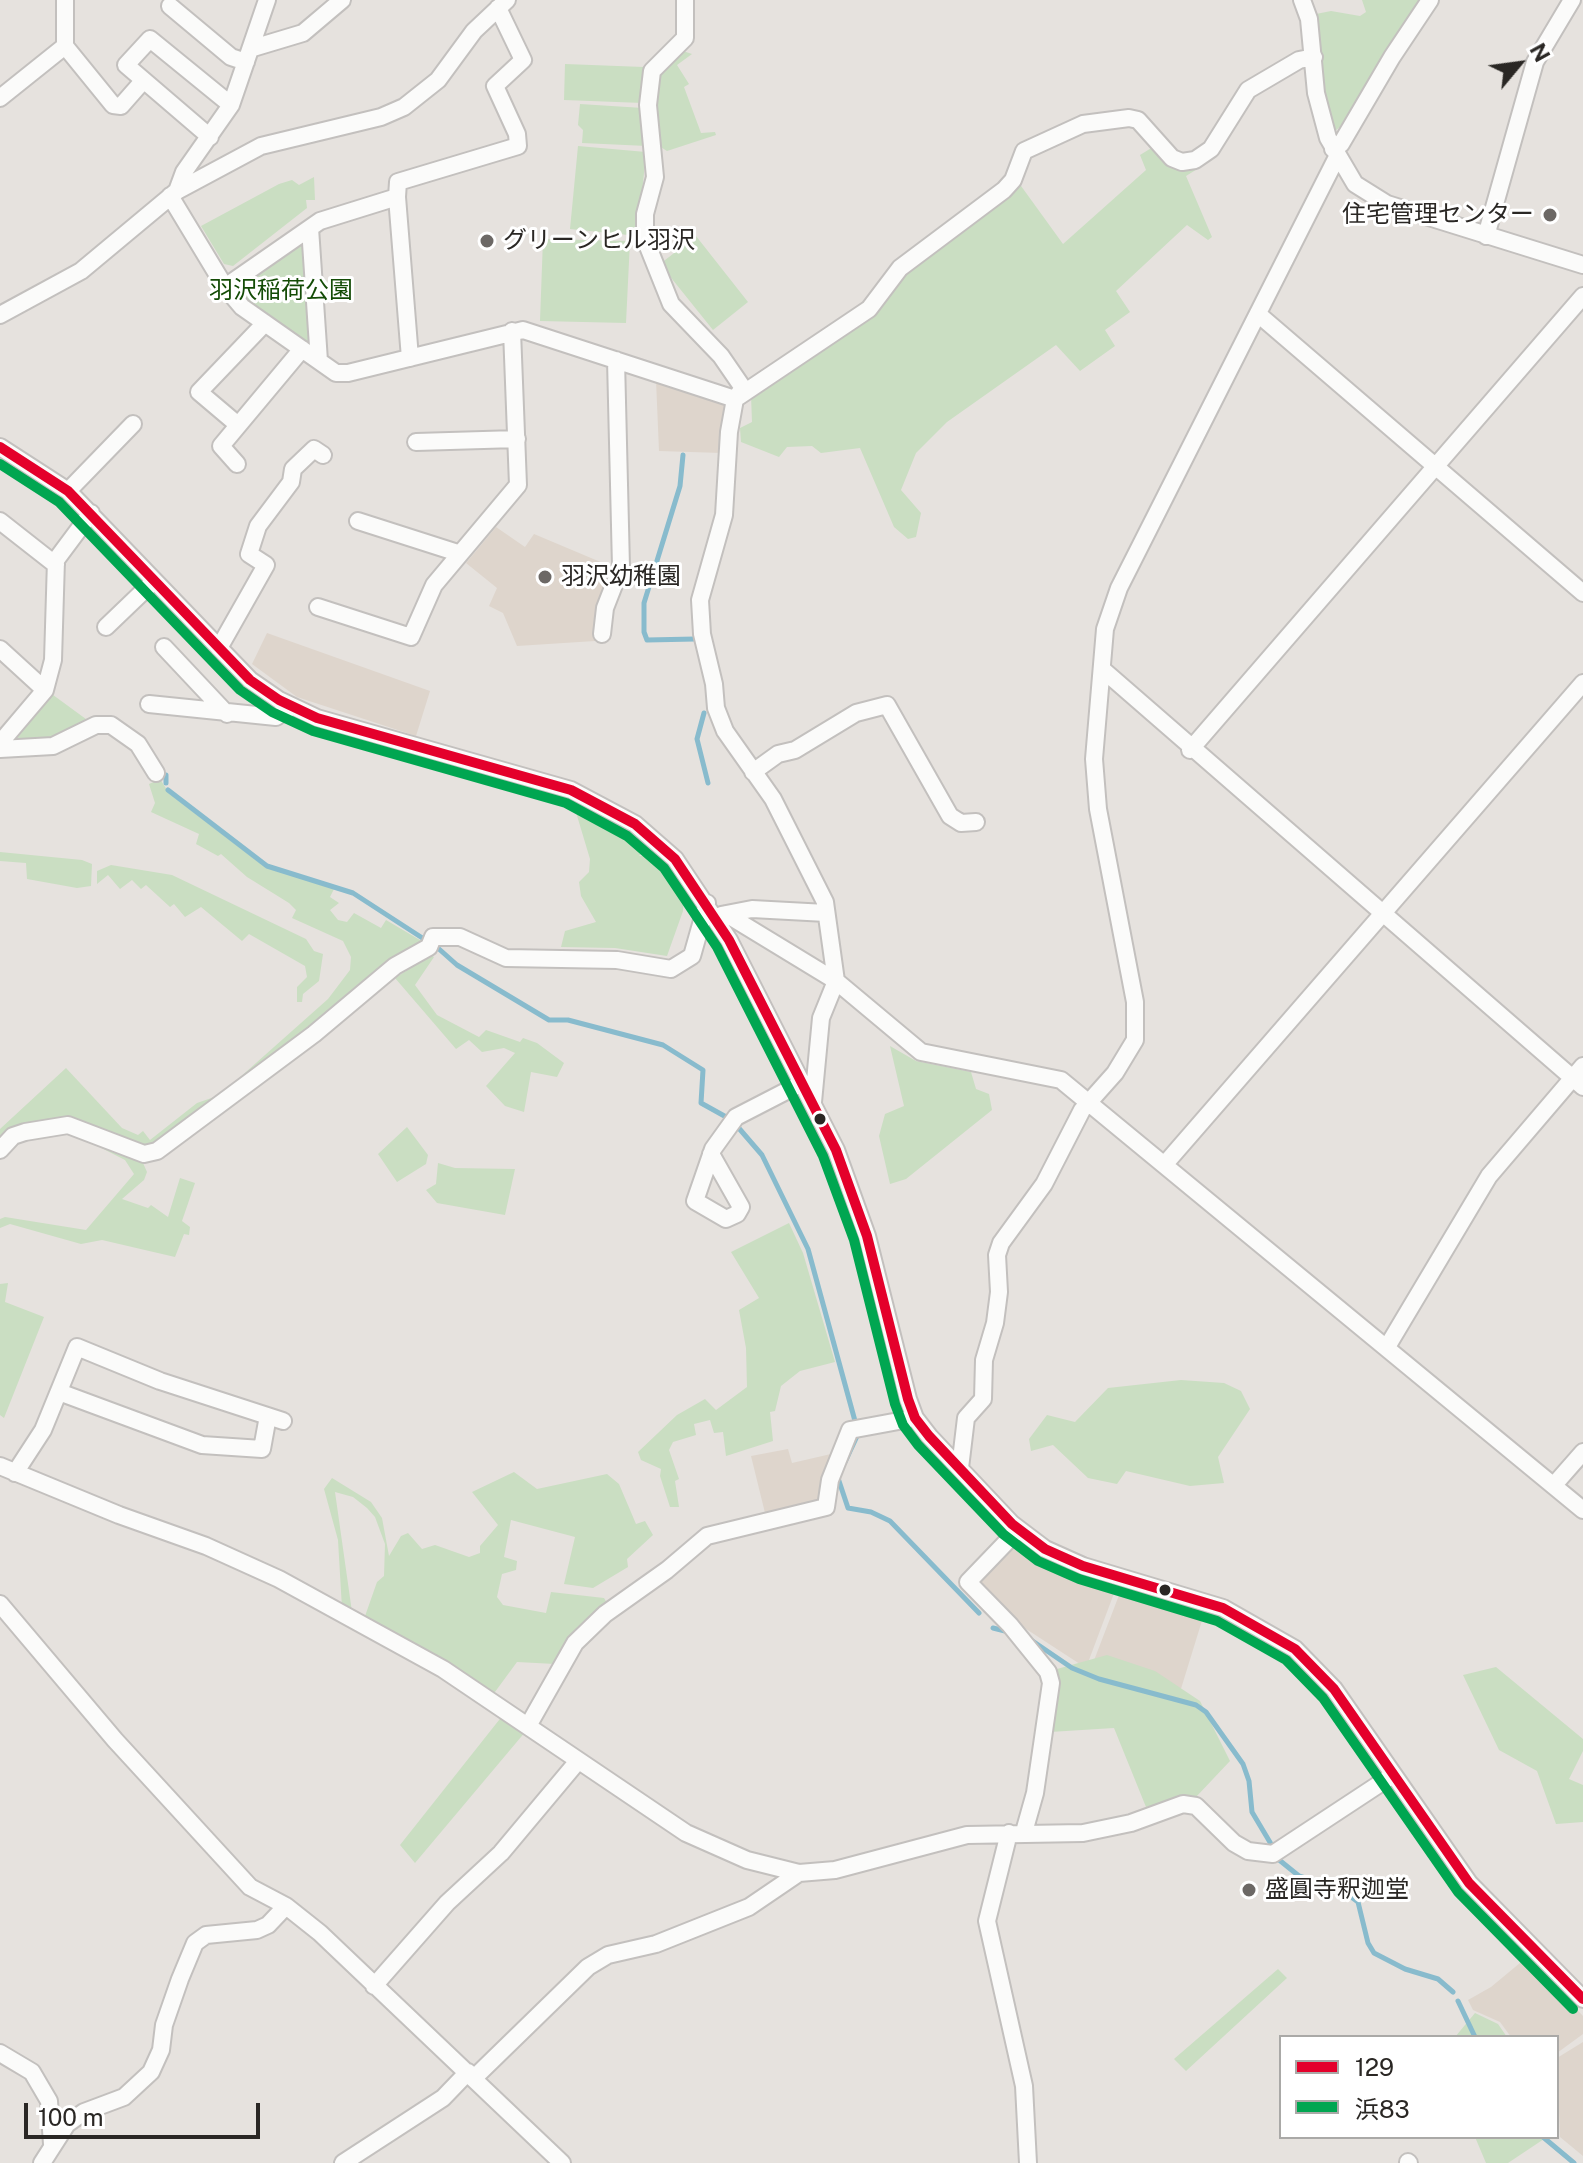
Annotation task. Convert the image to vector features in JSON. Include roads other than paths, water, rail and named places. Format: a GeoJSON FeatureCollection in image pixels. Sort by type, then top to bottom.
{"type":"FeatureCollection","features":[{"type":"Feature","properties":{"kind":"street"},"geometry":{"type":"LineString","coordinates":[[65,0],[65,46],[113,105],[121,106],[143,81]]}},
{"type":"Feature","properties":{"kind":"street"},"geometry":{"type":"LineString","coordinates":[[174,194],[184,172],[231,105],[267,0]]}},
{"type":"Feature","properties":{"kind":"street"},"geometry":{"type":"LineString","coordinates":[[170,6],[231,57],[250,55],[303,33],[342,0]]}},
{"type":"Feature","properties":{"kind":"street"},"geometry":{"type":"LineString","coordinates":[[685,0],[685,38],[652,71],[648,105],[655,177],[645,214],[645,239],[671,304],[721,356],[743,388],[735,399],[729,432],[724,515],[700,600],[701,623],[716,708],[725,731],[785,821],[825,902],[836,981],[821,1018],[815,1056],[813,1104]]}},
{"type":"Feature","properties":{"kind":"street"},"geometry":{"type":"LineString","coordinates":[[1302,0],[1309,19],[1316,93],[1335,153],[1355,184],[1375,198],[1583,265]]}},
{"type":"Feature","properties":{"kind":"street"},"geometry":{"type":"LineString","coordinates":[[960,1468],[966,1418],[983,1399],[984,1360],[995,1323],[999,1292],[997,1255],[1001,1243],[1044,1184],[1088,1102],[1125,1059],[1135,1040],[1138,1024],[1098,809],[1094,759],[1105,629],[1119,588],[1258,314],[1335,153],[1430,0]]}},
{"type":"Feature","properties":{"kind":"street"},"geometry":{"type":"LineString","coordinates":[[1486,236],[1535,62],[1572,0]]}},
{"type":"Feature","properties":{"kind":"street"},"geometry":{"type":"LineString","coordinates":[[0,315],[81,271],[174,194],[261,146],[381,117],[404,107],[438,80],[474,31],[502,4],[523,60],[495,86],[517,134],[518,146],[398,182],[410,358]]}},
{"type":"Feature","properties":{"kind":"street"},"geometry":{"type":"LineString","coordinates":[[210,137],[126,65],[150,39],[231,105]]}},
{"type":"Feature","properties":{"kind":"street"},"geometry":{"type":"LineString","coordinates":[[0,98],[65,46]]}},
{"type":"Feature","properties":{"kind":"street"},"geometry":{"type":"LineString","coordinates":[[735,399],[869,309],[900,268],[1004,190],[1013,180],[1024,151],[1083,124],[1129,118],[1138,120],[1172,158],[1182,162],[1195,160],[1211,149],[1248,90],[1292,64],[1314,57]]}},
{"type":"Feature","properties":{"kind":"street"},"geometry":{"type":"LineString","coordinates":[[174,194],[225,287],[242,307],[336,373],[348,373],[523,330],[735,399]]}},
{"type":"Feature","properties":{"kind":"street"},"geometry":{"type":"LineString","coordinates":[[225,287],[334,214],[397,197]]}},
{"type":"Feature","properties":{"kind":"street"},"geometry":{"type":"LineString","coordinates":[[310,228],[319,361]]}},
{"type":"Feature","properties":{"kind":"street"},"geometry":{"type":"LineString","coordinates":[[1190,750],[1583,296]]}},
{"type":"Feature","properties":{"kind":"street"},"geometry":{"type":"LineString","coordinates":[[1258,314],[1583,593]]}},
{"type":"Feature","properties":{"kind":"street"},"geometry":{"type":"LineString","coordinates":[[238,425],[199,392],[265,323]]}},
{"type":"Feature","properties":{"kind":"street"},"geometry":{"type":"LineString","coordinates":[[318,607],[411,637],[434,585],[518,485],[512,331]]}},
{"type":"Feature","properties":{"kind":"street"},"geometry":{"type":"LineString","coordinates":[[237,464],[221,446],[302,349]]}},
{"type":"Feature","properties":{"kind":"street"},"geometry":{"type":"LineString","coordinates":[[602,634],[605,608],[621,567],[616,360]]}},
{"type":"Feature","properties":{"kind":"street"},"geometry":{"type":"LineString","coordinates":[[68,491],[133,424]]}},
{"type":"Feature","properties":{"kind":"street"},"geometry":{"type":"LineString","coordinates":[[416,442],[517,439]]}},
{"type":"Feature","properties":{"kind":"street"},"geometry":{"type":"LineString","coordinates":[[0,447],[68,491],[250,680],[291,707],[317,718],[597,800],[661,845],[716,911],[852,1189],[915,1418],[1018,1530],[1045,1549],[1083,1566],[1223,1608],[1295,1649],[1334,1689],[1479,1895],[1583,1999]]}},
{"type":"Feature","properties":{"kind":"street"},"geometry":{"type":"LineString","coordinates":[[219,648],[266,565],[249,554],[258,526],[291,482],[293,469],[314,449],[323,455]]}},
{"type":"Feature","properties":{"kind":"street"},"geometry":{"type":"LineString","coordinates":[[0,746],[45,690],[53,660],[56,560],[91,513]]}},
{"type":"Feature","properties":{"kind":"street"},"geometry":{"type":"LineString","coordinates":[[0,521],[56,565]]}},
{"type":"Feature","properties":{"kind":"street"},"geometry":{"type":"LineString","coordinates":[[358,521],[458,553]]}},
{"type":"Feature","properties":{"kind":"street"},"geometry":{"type":"LineString","coordinates":[[106,627],[154,581]]}},
{"type":"Feature","properties":{"kind":"street"},"geometry":{"type":"LineString","coordinates":[[164,647],[227,714]]}},
{"type":"Feature","properties":{"kind":"street"},"geometry":{"type":"LineString","coordinates":[[0,649],[45,690]]}},
{"type":"Feature","properties":{"kind":"street"},"geometry":{"type":"LineString","coordinates":[[1102,669],[1190,750],[1381,915],[1579,1077],[1489,1176],[1387,1347]]}},
{"type":"Feature","properties":{"kind":"street"},"geometry":{"type":"LineString","coordinates":[[1165,1164],[1583,683]]}},
{"type":"Feature","properties":{"kind":"street"},"geometry":{"type":"LineString","coordinates":[[149,704],[276,717],[291,707]]}},
{"type":"Feature","properties":{"kind":"street"},"geometry":{"type":"LineString","coordinates":[[753,772],[778,754],[795,750],[856,713],[887,705],[950,816],[961,823],[976,822]]}},
{"type":"Feature","properties":{"kind":"street"},"geometry":{"type":"LineString","coordinates":[[0,746],[53,746],[96,725],[111,725],[138,744],[156,773]]}},
{"type":"Feature","properties":{"kind":"street"},"geometry":{"type":"LineString","coordinates":[[716,911],[752,909],[826,913]]}},
{"type":"Feature","properties":{"kind":"street"},"geometry":{"type":"LineString","coordinates":[[716,911],[836,981],[894,1033],[921,1052],[1061,1080],[1583,1510]]}},
{"type":"Feature","properties":{"kind":"street"},"geometry":{"type":"LineString","coordinates":[[0,1150],[13,1136],[68,1125],[144,1154],[157,1151],[314,1034],[395,966],[429,947],[433,937],[460,937],[506,958],[617,960],[671,969],[692,956],[716,911]]}},
{"type":"Feature","properties":{"kind":"street"},"geometry":{"type":"LineString","coordinates":[[711,1154],[736,1117],[802,1083]]}},
{"type":"Feature","properties":{"kind":"street"},"geometry":{"type":"LineString","coordinates":[[59,1392],[202,1445],[262,1449],[275,1419],[160,1381],[77,1347],[43,1430],[8,1469],[206,1546],[279,1579],[443,1669],[686,1833],[747,1860],[799,1873],[835,1870],[967,1835],[1083,1833],[1131,1823],[1183,1804],[1196,1806],[1234,1843],[1248,1851],[1273,1854],[1393,1775]]}},
{"type":"Feature","properties":{"kind":"street"},"geometry":{"type":"LineString","coordinates":[[528,1726],[575,1643],[605,1614],[667,1570],[707,1536],[826,1507],[830,1480],[850,1430],[915,1418]]}},
{"type":"Feature","properties":{"kind":"street"},"geometry":{"type":"LineString","coordinates":[[1554,1485],[1583,1452]]}},
{"type":"Feature","properties":{"kind":"street"},"geometry":{"type":"LineString","coordinates":[[1018,1530],[968,1582],[1010,1625],[1048,1672],[1051,1683],[1035,1793],[1017,1832],[987,1921],[1024,2086],[1028,2163]]}},
{"type":"Feature","properties":{"kind":"street"},"geometry":{"type":"LineString","coordinates":[[0,1604],[206,1841],[250,1887],[286,1906],[320,1933],[562,2163]]}},
{"type":"Feature","properties":{"kind":"street"},"geometry":{"type":"LineString","coordinates":[[374,1986],[447,1903],[501,1853],[578,1761]]}},
{"type":"Feature","properties":{"kind":"street"},"geometry":{"type":"LineString","coordinates":[[343,2163],[443,2098],[588,1967],[608,1955],[656,1944],[749,1907],[799,1873]]}},
{"type":"Feature","properties":{"kind":"street"},"geometry":{"type":"LineString","coordinates":[[42,2163],[67,2124],[84,2112],[124,2097],[151,2072],[161,2050],[164,2025],[195,1943],[206,1935],[257,1930],[268,1925],[286,1906]]}},
{"type":"Feature","properties":{"kind":"street"},"geometry":{"type":"LineString","coordinates":[[0,2053],[32,2072],[49,2101],[52,2144]]}},
{"type":"Feature","properties":{"kind":"waterway"},"geometry":{"type":"LineString","coordinates":[[683,455],[680,486],[644,603],[644,632],[647,640],[695,639]]}},
{"type":"Feature","properties":{"kind":"waterway"},"geometry":{"type":"LineString","coordinates":[[704,713],[697,739],[708,783]]}},
{"type":"Feature","properties":{"kind":"waterway"},"geometry":{"type":"LineString","coordinates":[[166,775],[166,783]]}},
{"type":"Feature","properties":{"kind":"waterway"},"geometry":{"type":"LineString","coordinates":[[168,790],[267,866],[353,893],[427,941]]}},
{"type":"Feature","properties":{"kind":"waterway"},"geometry":{"type":"LineString","coordinates":[[439,949],[457,965],[549,1020],[568,1020],[663,1045],[703,1070],[701,1103],[728,1118]]}},
{"type":"Feature","properties":{"kind":"waterway"},"geometry":{"type":"LineString","coordinates":[[737,1126],[762,1155],[808,1249],[855,1421]]}},
{"type":"Feature","properties":{"kind":"waterway"},"geometry":{"type":"LineString","coordinates":[[845,1462],[858,1434]]}},
{"type":"Feature","properties":{"kind":"waterway"},"geometry":{"type":"LineString","coordinates":[[838,1478],[848,1508],[871,1512],[890,1521],[979,1613]]}},
{"type":"Feature","properties":{"kind":"waterway"},"geometry":{"type":"LineString","coordinates":[[993,1628],[1005,1631]]}},
{"type":"Feature","properties":{"kind":"waterway"},"geometry":{"type":"LineString","coordinates":[[1031,1640],[1072,1668],[1099,1679],[1196,1705],[1206,1712],[1243,1764],[1249,1781],[1252,1812],[1274,1849]]}},
{"type":"Feature","properties":{"kind":"waterway"},"geometry":{"type":"LineString","coordinates":[[1278,1859],[1299,1876],[1342,1890],[1358,1902],[1368,1943],[1374,1953],[1405,1969],[1438,1979],[1453,1992]]}},
{"type":"Feature","properties":{"kind":"waterway"},"geometry":{"type":"LineString","coordinates":[[1458,2001],[1474,2035]]}},
{"type":"Feature","properties":{"kind":"waterway"},"geometry":{"type":"LineString","coordinates":[[1545,2139],[1574,2163]]}},
{"type":"Feature","properties":{"kind":"place","name":"住宅管理センター"},"geometry":{"type":"Point","coordinates":[1550,215]}},
{"type":"Feature","properties":{"kind":"place","name":"グリーンヒル羽沢"},"geometry":{"type":"Point","coordinates":[487,241]}},
{"type":"Feature","properties":{"kind":"place","name":"羽沢幼稚園"},"geometry":{"type":"Point","coordinates":[545,577]}},
{"type":"Feature","properties":{"kind":"place","name":"盛圓寺釈迦堂"},"geometry":{"type":"Point","coordinates":[1249,1890]}},
{"type":"Feature","properties":{"kind":"park label","name":"羽沢稲荷公園"},"geometry":{"type":"Point","coordinates":[281,291]}}]}
